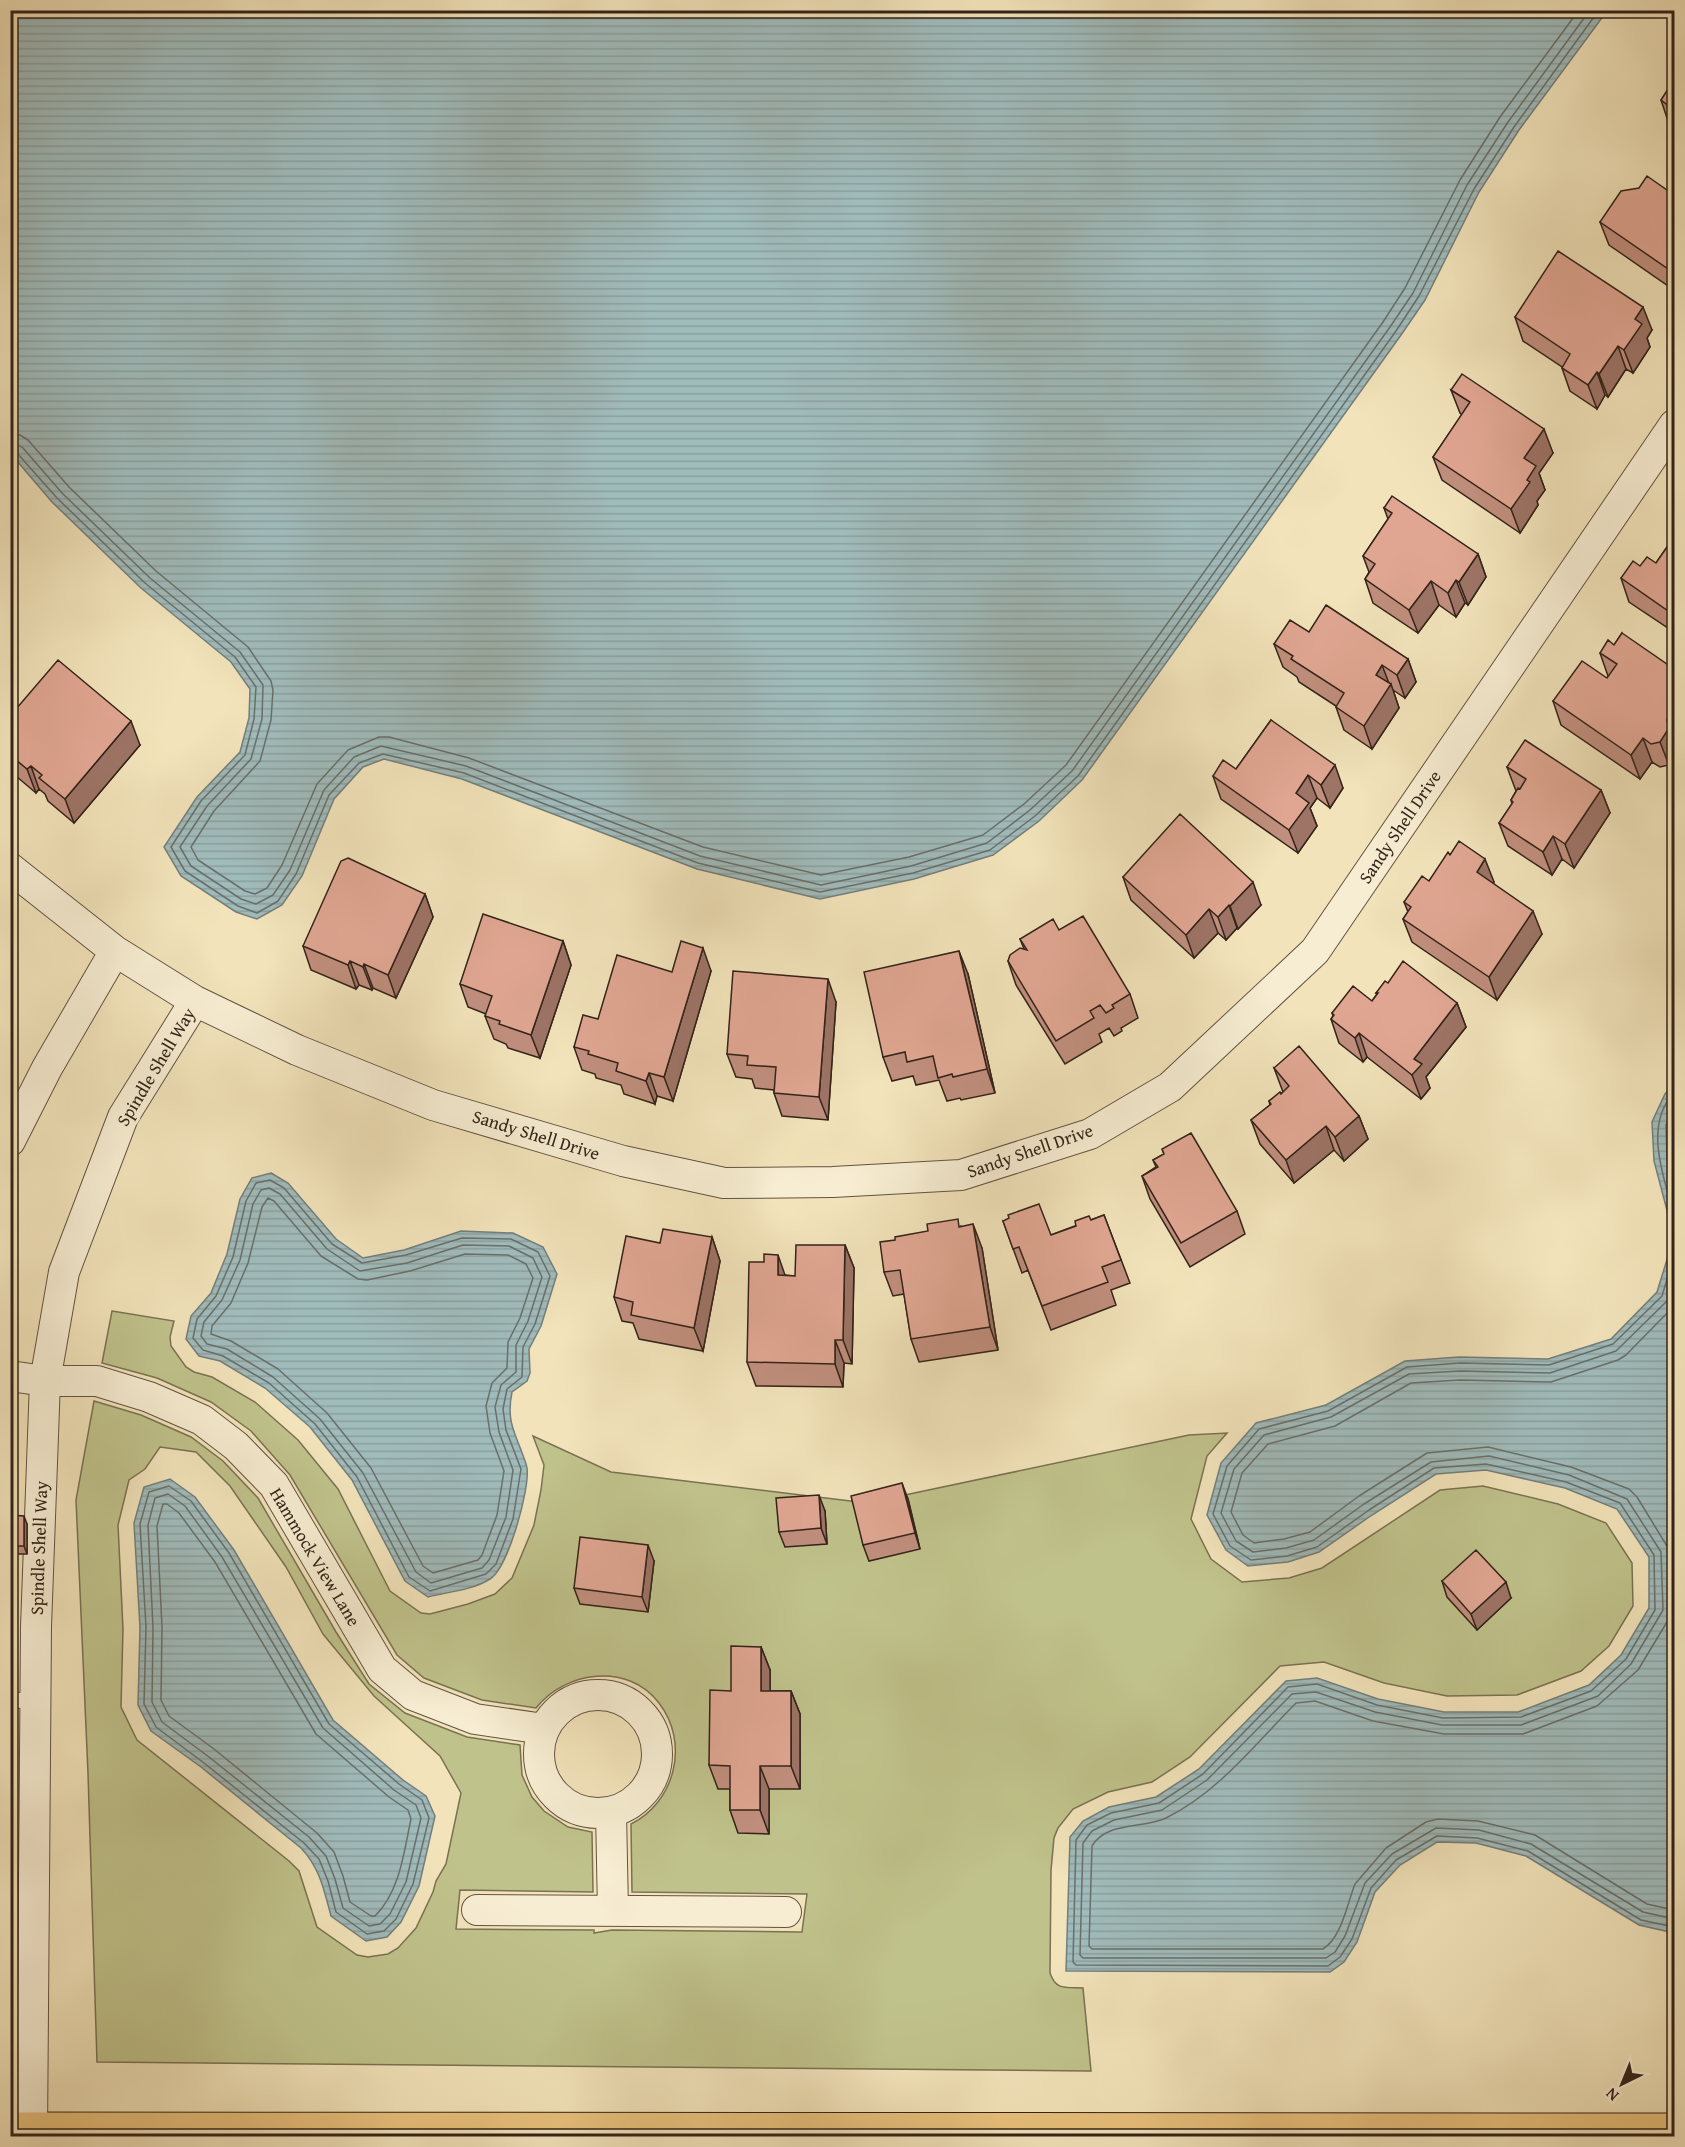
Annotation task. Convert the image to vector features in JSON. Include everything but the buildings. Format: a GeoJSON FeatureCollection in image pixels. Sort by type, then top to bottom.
{"type":"FeatureCollection","features":[{"type":"Feature","properties":{"kind":"main road"},"geometry":{"type":"LineString","coordinates":[[25,2131],[1674,2130]]}},
{"type":"Feature","properties":{"kind":"street","name":"Sandy Shell Drive"},"geometry":{"type":"LineString","coordinates":[[10,868],[115,951],[195,1001],[297,1050],[433,1105],[623,1161],[724,1183],[833,1182],[961,1175],[1090,1134],[1170,1087],[1315,951],[1674,425]]}},
{"type":"Feature","properties":{"kind":"street"},"geometry":{"type":"LineString","coordinates":[[10,1141],[47,1068],[115,951]]}},
{"type":"Feature","properties":{"kind":"street","name":"Spindle Shell Way"},"geometry":{"type":"LineString","coordinates":[[25,2131],[23,1700],[36,1627],[45,1381],[64,1272],[123,1117],[195,1001]]}},
{"type":"Feature","properties":{"kind":"street","name":"Hammock View Lane"},"geometry":{"type":"LineString","coordinates":[[10,1376],[45,1381],[97,1381],[149,1397],[202,1420],[236,1446],[274,1485],[382,1669],[413,1695],[475,1719],[544,1729]]}},
{"type":"Feature","properties":{"kind":"street"},"geometry":{"type":"LineString","coordinates":[[603,1694],[631,1704],[645,1718],[655,1735],[658,1755],[654,1774],[645,1791],[630,1804],[611,1812],[593,1813],[574,1809],[559,1798],[547,1784],[540,1766],[539,1748],[544,1729],[554,1714],[568,1702],[584,1696],[603,1694]]}},
{"type":"Feature","properties":{"kind":"street"},"geometry":{"type":"LineString","coordinates":[[611,1812],[612,1911]]}},
{"type":"Feature","properties":{"kind":"street"},"geometry":{"type":"LineString","coordinates":[[477,1910],[786,1912]]}},
{"type":"Feature","properties":{"kind":"green space"},"geometry":{"type":"Polygon","coordinates":[[[112,1311],[174,1321],[170,1337],[171,1346],[186,1367],[212,1377],[255,1402],[298,1440],[338,1489],[390,1591],[421,1613],[430,1614],[495,1594],[512,1578],[534,1525],[541,1490],[544,1465],[533,1436],[611,1472],[867,1503],[1189,1435],[1227,1433],[1207,1456],[1191,1519],[1211,1559],[1242,1582],[1289,1578],[1322,1568],[1440,1490],[1483,1486],[1558,1504],[1606,1523],[1632,1563],[1633,1606],[1609,1646],[1581,1671],[1517,1695],[1447,1696],[1384,1683],[1324,1662],[1280,1666],[1190,1757],[1152,1782],[1108,1792],[1073,1809],[1058,1828],[1054,1838],[1051,1870],[1050,1973],[1055,1983],[1062,1987],[1083,1988],[1091,2071],[97,2062],[76,1500],[94,1401],[141,1415],[191,1437],[223,1461],[258,1498],[369,1684],[405,1713],[467,1737],[520,1745],[522,1775],[532,1797],[544,1811],[568,1827],[592,1832],[593,1892],[460,1890],[456,1929],[594,1930],[594,1933],[612,1930],[802,1932],[807,1894],[632,1892],[631,1824],[646,1814],[667,1787],[673,1770],[675,1753],[674,1736],[669,1719],[659,1703],[646,1690],[631,1681],[597,1676],[579,1679],[563,1686],[548,1695],[536,1708],[482,1700],[424,1678],[397,1655],[290,1475],[251,1431],[211,1402],[157,1378],[102,1363],[112,1311]],[[160,1447],[145,1469],[129,1480],[118,1525],[123,1629],[121,1707],[137,1740],[299,1871],[317,1927],[357,1955],[368,1957],[388,1954],[398,1948],[416,1928],[436,1881],[446,1864],[461,1793],[440,1756],[374,1696],[323,1634],[286,1567],[230,1486],[196,1452],[160,1447]]]}},
{"type":"Feature","properties":{"kind":"water"},"geometry":{"type":"Polygon","coordinates":[[[10,11],[1607,11],[1519,130],[1479,192],[1425,300],[1082,780],[1039,821],[993,855],[914,879],[820,899],[697,869],[462,779],[384,759],[363,767],[334,799],[302,876],[282,905],[257,919],[236,912],[181,876],[164,847],[197,797],[240,752],[249,718],[250,689],[231,662],[141,588],[52,502],[11,454],[10,11]]]}},
{"type":"Feature","properties":{"kind":"water"},"geometry":{"type":"Polygon","coordinates":[[[1674,1084],[1674,1237],[1654,1161],[1652,1122],[1665,1094],[1674,1084]]]}},
{"type":"Feature","properties":{"kind":"water"},"geometry":{"type":"Polygon","coordinates":[[[271,1173],[288,1183],[336,1239],[363,1258],[404,1250],[461,1231],[513,1233],[543,1247],[557,1274],[541,1326],[529,1349],[530,1373],[527,1381],[512,1392],[511,1422],[527,1468],[525,1493],[504,1560],[497,1572],[483,1583],[428,1597],[405,1581],[352,1480],[310,1427],[265,1388],[220,1361],[199,1356],[186,1339],[191,1316],[211,1293],[227,1254],[240,1199],[252,1178],[271,1173]]]}},
{"type":"Feature","properties":{"kind":"water"},"geometry":{"type":"Polygon","coordinates":[[[1674,1237],[1674,1933],[1639,1925],[1526,1856],[1476,1843],[1437,1842],[1400,1865],[1375,1892],[1357,1942],[1344,1962],[1330,1972],[1066,1971],[1070,1837],[1083,1821],[1109,1807],[1156,1797],[1199,1769],[1286,1681],[1317,1678],[1378,1699],[1444,1712],[1518,1712],[1589,1685],[1621,1655],[1649,1608],[1649,1557],[1617,1509],[1565,1488],[1486,1470],[1436,1474],[1319,1552],[1288,1562],[1248,1566],[1226,1550],[1207,1515],[1221,1463],[1256,1423],[1326,1405],[1405,1361],[1459,1357],[1548,1359],[1611,1339],[1657,1292],[1674,1237]]]}},
{"type":"Feature","properties":{"kind":"water"},"geometry":{"type":"Polygon","coordinates":[[[170,1479],[195,1497],[234,1550],[333,1720],[403,1780],[426,1796],[435,1816],[419,1886],[401,1922],[387,1937],[366,1941],[331,1916],[317,1871],[301,1848],[201,1767],[151,1731],[138,1705],[140,1627],[134,1523],[144,1487],[170,1479]]]}}]}
